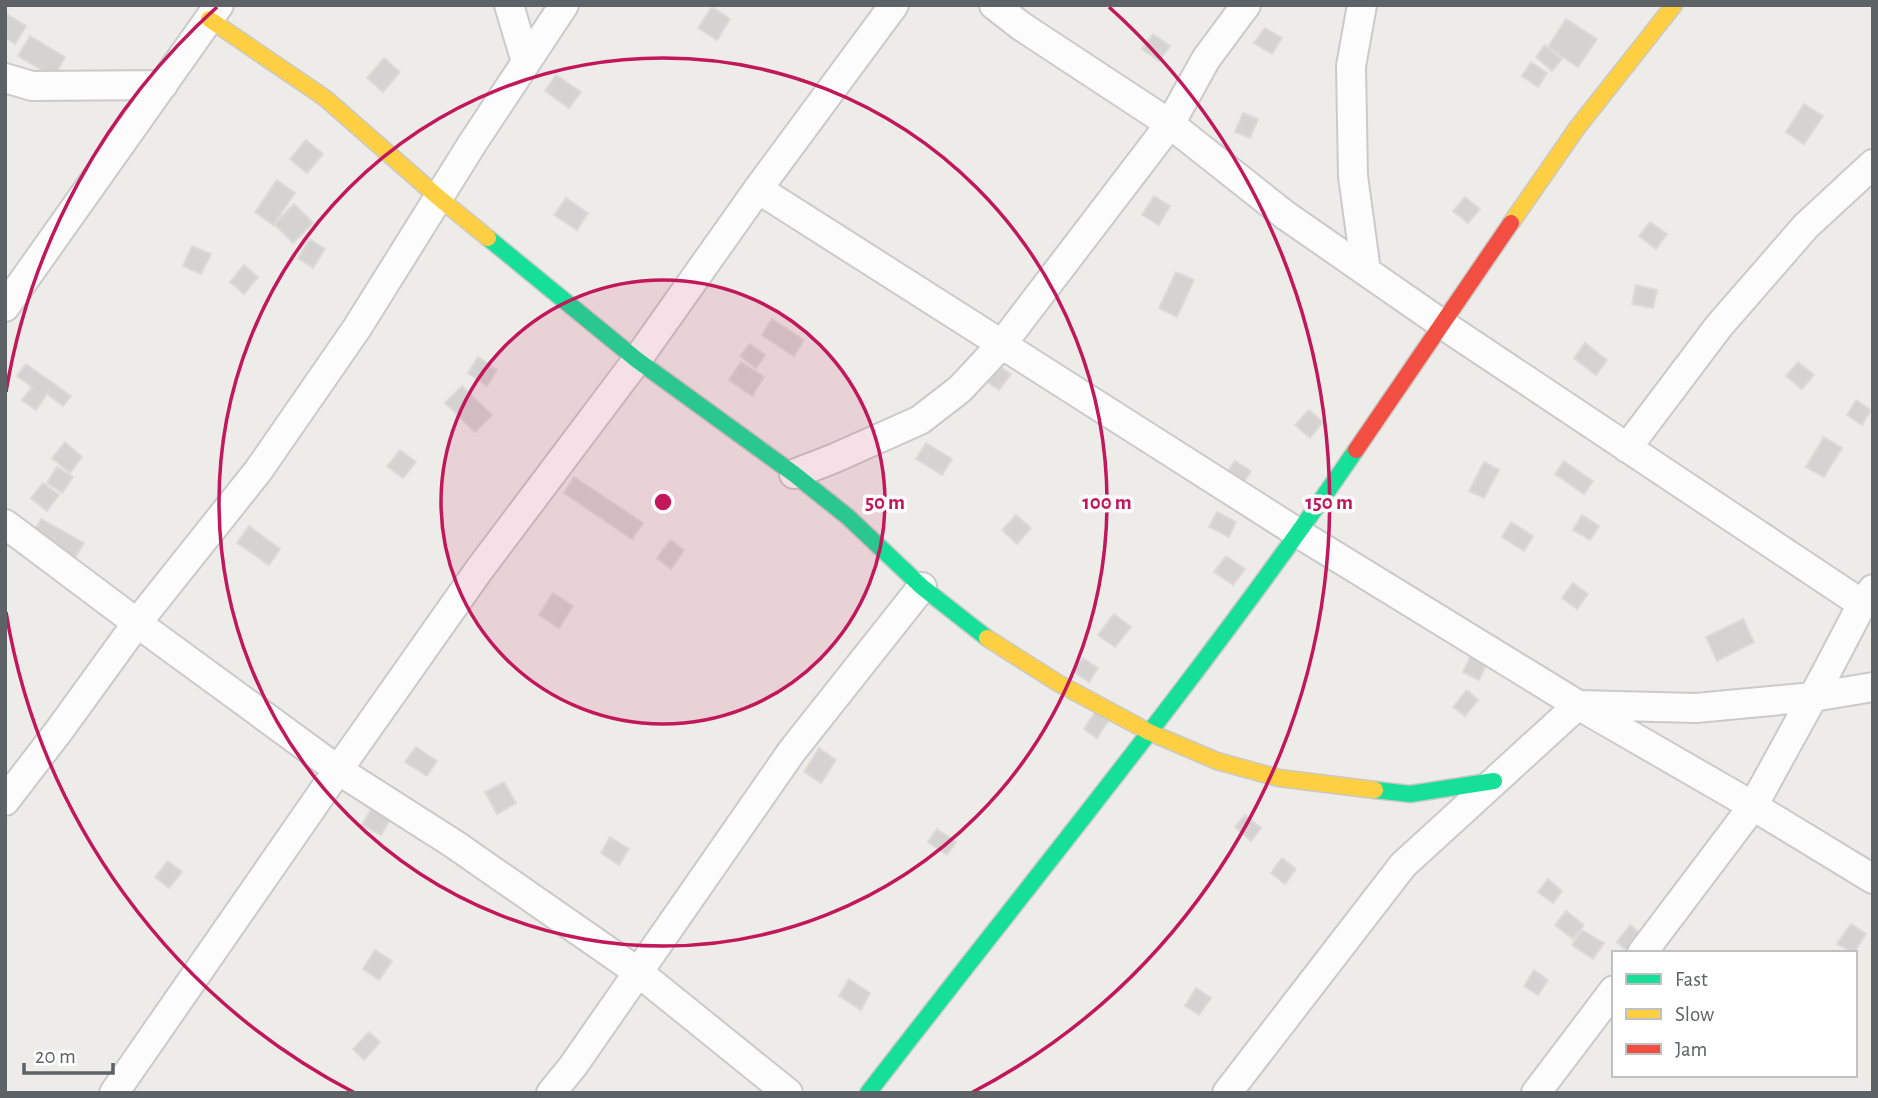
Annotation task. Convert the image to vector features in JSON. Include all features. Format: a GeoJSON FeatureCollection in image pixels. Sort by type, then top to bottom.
{"type":"FeatureCollection","features":[{"type":"Feature","properties":{"kind":"street"},"geometry":{"type":"LineString","coordinates":[[509,5],[526,62]]}},
{"type":"Feature","properties":{"kind":"street"},"geometry":{"type":"LineString","coordinates":[[5,801],[137,623],[258,471],[357,328],[472,144],[564,5]]}},
{"type":"Feature","properties":{"kind":"street"},"geometry":{"type":"LineString","coordinates":[[114,1093],[479,570],[637,360],[758,188],[894,5]]}},
{"type":"Feature","properties":{"kind":"street"},"geometry":{"type":"LineString","coordinates":[[994,5],[1021,26],[1170,124],[1285,215],[1442,324],[1627,448],[1867,596],[1753,806],[1644,951]]}},
{"type":"Feature","properties":{"kind":"street"},"geometry":{"type":"LineString","coordinates":[[794,474],[920,421],[960,389],[1002,344],[1170,124],[1206,59],[1246,5]]}},
{"type":"Feature","properties":{"kind":"street"},"geometry":{"type":"LineString","coordinates":[[1362,5],[1351,80],[1353,176],[1366,271]]}},
{"type":"Feature","properties":{"kind":"street"},"geometry":{"type":"LineString","coordinates":[[868,1093],[1087,814],[1298,533],[1578,127],[1674,5]]}},
{"type":"Feature","properties":{"kind":"street"},"geometry":{"type":"LineString","coordinates":[[5,307],[214,12],[325,98],[439,198],[637,360],[794,474],[848,517],[922,587],[991,641],[1058,683],[1149,733],[1217,761],[1279,778],[1410,794],[1494,781]]}},
{"type":"Feature","properties":{"kind":"street"},"geometry":{"type":"LineString","coordinates":[[5,78],[32,86],[163,85]]}},
{"type":"Feature","properties":{"kind":"street"},"geometry":{"type":"LineString","coordinates":[[1627,448],[1728,316],[1806,226],[1873,163]]}},
{"type":"Feature","properties":{"kind":"street"},"geometry":{"type":"LineString","coordinates":[[758,188],[1298,533],[1578,705],[1873,879]]}},
{"type":"Feature","properties":{"kind":"street"},"geometry":{"type":"LineString","coordinates":[[5,524],[338,770],[454,844],[638,972],[788,1093]]}},
{"type":"Feature","properties":{"kind":"street"},"geometry":{"type":"LineString","coordinates":[[551,1093],[573,1066],[792,751],[922,587]]}},
{"type":"Feature","properties":{"kind":"street"},"geometry":{"type":"LineString","coordinates":[[1227,1093],[1403,865],[1578,705],[1696,708],[1813,697],[1873,687]]}},
{"type":"Feature","properties":{"kind":"street"},"geometry":{"type":"LineString","coordinates":[[1536,1093],[1612,993]]}},
{"type":"Feature","properties":{"kind":"building"},"geometry":{"type":"Polygon","coordinates":[[[712,7],[730,19],[717,40],[698,28],[712,7]]]}},
{"type":"Feature","properties":{"kind":"building"},"geometry":{"type":"Polygon","coordinates":[[[5,13],[26,26],[15,44],[5,37],[5,13]]]}},
{"type":"Feature","properties":{"kind":"building"},"geometry":{"type":"Polygon","coordinates":[[[1566,19],[1597,39],[1578,67],[1548,47],[1566,19]]]}},
{"type":"Feature","properties":{"kind":"building"},"geometry":{"type":"Polygon","coordinates":[[[1265,28],[1282,38],[1272,54],[1254,43],[1265,28]]]}},
{"type":"Feature","properties":{"kind":"building"},"geometry":{"type":"Polygon","coordinates":[[[1153,34],[1170,46],[1159,61],[1142,49],[1153,34]]]}},
{"type":"Feature","properties":{"kind":"building"},"geometry":{"type":"Polygon","coordinates":[[[30,36],[65,57],[54,77],[18,56],[30,36]]]}},
{"type":"Feature","properties":{"kind":"building"},"geometry":{"type":"Polygon","coordinates":[[[1545,45],[1562,59],[1552,71],[1536,57],[1545,45]]]}},
{"type":"Feature","properties":{"kind":"building"},"geometry":{"type":"Polygon","coordinates":[[[384,58],[400,72],[383,92],[367,78],[384,58]]]}},
{"type":"Feature","properties":{"kind":"building"},"geometry":{"type":"Polygon","coordinates":[[[1531,62],[1547,73],[1538,87],[1522,76],[1531,62]]]}},
{"type":"Feature","properties":{"kind":"building"},"geometry":{"type":"Polygon","coordinates":[[[556,75],[581,92],[569,108],[545,91],[556,75]]]}},
{"type":"Feature","properties":{"kind":"building"},"geometry":{"type":"Polygon","coordinates":[[[1804,104],[1823,116],[1804,144],[1786,132],[1804,104]]]}},
{"type":"Feature","properties":{"kind":"building"},"geometry":{"type":"Polygon","coordinates":[[[1243,113],[1258,119],[1250,138],[1235,132],[1243,113]]]}},
{"type":"Feature","properties":{"kind":"building"},"geometry":{"type":"Polygon","coordinates":[[[306,140],[323,154],[307,173],[290,159],[306,140]]]}},
{"type":"Feature","properties":{"kind":"building"},"geometry":{"type":"Polygon","coordinates":[[[277,180],[295,193],[273,225],[255,212],[277,180]]]}},
{"type":"Feature","properties":{"kind":"building"},"geometry":{"type":"Polygon","coordinates":[[[1154,196],[1170,206],[1159,225],[1142,215],[1154,196]]]}},
{"type":"Feature","properties":{"kind":"building"},"geometry":{"type":"Polygon","coordinates":[[[1465,197],[1480,209],[1468,223],[1453,211],[1465,197]]]}},
{"type":"Feature","properties":{"kind":"building"},"geometry":{"type":"Polygon","coordinates":[[[566,198],[588,213],[577,230],[554,215],[566,198]]]}},
{"type":"Feature","properties":{"kind":"building"},"geometry":{"type":"Polygon","coordinates":[[[294,204],[313,223],[293,243],[274,224],[294,204]]]}},
{"type":"Feature","properties":{"kind":"building"},"geometry":{"type":"Polygon","coordinates":[[[1650,222],[1667,234],[1656,249],[1639,236],[1650,222]]]}},
{"type":"Feature","properties":{"kind":"building"},"geometry":{"type":"Polygon","coordinates":[[[310,239],[325,249],[313,268],[298,258],[310,239]]]}},
{"type":"Feature","properties":{"kind":"building"},"geometry":{"type":"Polygon","coordinates":[[[192,246],[211,254],[201,274],[183,266],[192,246]]]}},
{"type":"Feature","properties":{"kind":"building"},"geometry":{"type":"Polygon","coordinates":[[[244,265],[258,277],[244,294],[230,282],[244,265]]]}},
{"type":"Feature","properties":{"kind":"building"},"geometry":{"type":"Polygon","coordinates":[[[1176,272],[1194,280],[1177,317],[1159,308],[1176,272]]]}},
{"type":"Feature","properties":{"kind":"building"},"geometry":{"type":"Polygon","coordinates":[[[1636,285],[1657,290],[1653,308],[1632,304],[1636,285]]]}},
{"type":"Feature","properties":{"kind":"building"},"geometry":{"type":"Polygon","coordinates":[[[772,319],[804,340],[794,356],[762,335],[772,319]]]}},
{"type":"Feature","properties":{"kind":"building"},"geometry":{"type":"Polygon","coordinates":[[[1585,343],[1607,360],[1596,375],[1574,358],[1585,343]]]}},
{"type":"Feature","properties":{"kind":"building"},"geometry":{"type":"Polygon","coordinates":[[[750,344],[765,355],[756,368],[740,356],[750,344]]]}},
{"type":"Feature","properties":{"kind":"building"},"geometry":{"type":"Polygon","coordinates":[[[478,357],[497,370],[487,386],[468,373],[478,357]]]}},
{"type":"Feature","properties":{"kind":"building"},"geometry":{"type":"Polygon","coordinates":[[[741,362],[764,377],[752,396],[729,380],[741,362]]]}},
{"type":"Feature","properties":{"kind":"building"},"geometry":{"type":"Polygon","coordinates":[[[1798,362],[1814,375],[1802,389],[1786,376],[1798,362]]]}},
{"type":"Feature","properties":{"kind":"building"},"geometry":{"type":"Polygon","coordinates":[[[995,363],[1011,374],[999,390],[983,379],[995,363]]]}},
{"type":"Feature","properties":{"kind":"building"},"geometry":{"type":"Polygon","coordinates":[[[26,364],[71,396],[63,406],[47,394],[36,410],[22,400],[32,387],[17,376],[26,364]]]}},
{"type":"Feature","properties":{"kind":"building"},"geometry":{"type":"Polygon","coordinates":[[[462,386],[492,415],[475,432],[445,403],[462,386]]]}},
{"type":"Feature","properties":{"kind":"building"},"geometry":{"type":"Polygon","coordinates":[[[1856,400],[1871,410],[1862,425],[1847,415],[1856,400]]]}},
{"type":"Feature","properties":{"kind":"building"},"geometry":{"type":"Polygon","coordinates":[[[1309,410],[1323,422],[1310,438],[1295,425],[1309,410]]]}},
{"type":"Feature","properties":{"kind":"building"},"geometry":{"type":"Polygon","coordinates":[[[1824,437],[1842,448],[1824,477],[1806,467],[1824,437]]]}},
{"type":"Feature","properties":{"kind":"building"},"geometry":{"type":"Polygon","coordinates":[[[65,442],[82,457],[70,473],[52,458],[65,442]]]}},
{"type":"Feature","properties":{"kind":"building"},"geometry":{"type":"Polygon","coordinates":[[[926,443],[952,459],[942,475],[916,459],[926,443]]]}},
{"type":"Feature","properties":{"kind":"building"},"geometry":{"type":"Polygon","coordinates":[[[400,450],[416,462],[403,478],[387,466],[400,450]]]}},
{"type":"Feature","properties":{"kind":"building"},"geometry":{"type":"Polygon","coordinates":[[[1235,461],[1251,471],[1238,491],[1222,480],[1235,461]]]}},
{"type":"Feature","properties":{"kind":"building"},"geometry":{"type":"Polygon","coordinates":[[[1564,461],[1593,481],[1584,494],[1555,474],[1564,461]]]}},
{"type":"Feature","properties":{"kind":"building"},"geometry":{"type":"Polygon","coordinates":[[[1484,462],[1499,470],[1484,498],[1469,491],[1484,462]]]}},
{"type":"Feature","properties":{"kind":"building"},"geometry":{"type":"Polygon","coordinates":[[[57,467],[73,477],[62,493],[47,483],[57,467]]]}},
{"type":"Feature","properties":{"kind":"building"},"geometry":{"type":"Polygon","coordinates":[[[574,477],[643,523],[632,539],[564,493],[574,477]]]}},
{"type":"Feature","properties":{"kind":"building"},"geometry":{"type":"Polygon","coordinates":[[[43,483],[59,495],[47,511],[31,498],[43,483]]]}},
{"type":"Feature","properties":{"kind":"building"},"geometry":{"type":"Polygon","coordinates":[[[1217,512],[1236,522],[1229,537],[1209,527],[1217,512]]]}},
{"type":"Feature","properties":{"kind":"building"},"geometry":{"type":"Polygon","coordinates":[[[1016,515],[1031,528],[1017,544],[1002,530],[1016,515]]]}},
{"type":"Feature","properties":{"kind":"building"},"geometry":{"type":"Polygon","coordinates":[[[1582,515],[1599,526],[1590,540],[1573,530],[1582,515]]]}},
{"type":"Feature","properties":{"kind":"building"},"geometry":{"type":"Polygon","coordinates":[[[41,519],[84,543],[75,558],[33,533],[41,519]]]}},
{"type":"Feature","properties":{"kind":"building"},"geometry":{"type":"Polygon","coordinates":[[[1511,522],[1533,536],[1524,551],[1502,537],[1511,522]]]}},
{"type":"Feature","properties":{"kind":"building"},"geometry":{"type":"Polygon","coordinates":[[[249,526],[280,549],[269,565],[237,543],[249,526]]]}},
{"type":"Feature","properties":{"kind":"building"},"geometry":{"type":"Polygon","coordinates":[[[670,540],[684,550],[671,569],[657,558],[670,540]]]}},
{"type":"Feature","properties":{"kind":"building"},"geometry":{"type":"Polygon","coordinates":[[[1226,556],[1245,569],[1233,585],[1214,572],[1226,556]]]}},
{"type":"Feature","properties":{"kind":"building"},"geometry":{"type":"Polygon","coordinates":[[[1573,583],[1588,594],[1577,609],[1562,598],[1573,583]]]}},
{"type":"Feature","properties":{"kind":"building"},"geometry":{"type":"Polygon","coordinates":[[[553,593],[573,606],[559,628],[539,615],[553,593]]]}},
{"type":"Feature","properties":{"kind":"building"},"geometry":{"type":"Polygon","coordinates":[[[1114,614],[1131,627],[1115,647],[1098,635],[1114,614]]]}},
{"type":"Feature","properties":{"kind":"building"},"geometry":{"type":"Polygon","coordinates":[[[1743,619],[1754,642],[1717,661],[1706,637],[1743,619]]]}},
{"type":"Feature","properties":{"kind":"building"},"geometry":{"type":"Polygon","coordinates":[[[1473,651],[1489,659],[1479,680],[1463,672],[1473,651]]]}},
{"type":"Feature","properties":{"kind":"building"},"geometry":{"type":"Polygon","coordinates":[[[1083,658],[1098,668],[1089,682],[1073,671],[1083,658]]]}},
{"type":"Feature","properties":{"kind":"building"},"geometry":{"type":"Polygon","coordinates":[[[1467,690],[1478,700],[1465,716],[1453,707],[1467,690]]]}},
{"type":"Feature","properties":{"kind":"building"},"geometry":{"type":"Polygon","coordinates":[[[1099,706],[1112,715],[1097,738],[1084,729],[1099,706]]]}},
{"type":"Feature","properties":{"kind":"building"},"geometry":{"type":"Polygon","coordinates":[[[416,747],[437,761],[427,776],[405,762],[416,747]]]}},
{"type":"Feature","properties":{"kind":"building"},"geometry":{"type":"Polygon","coordinates":[[[819,748],[836,760],[821,783],[804,772],[819,748]]]}},
{"type":"Feature","properties":{"kind":"building"},"geometry":{"type":"Polygon","coordinates":[[[504,782],[516,803],[497,814],[485,792],[504,782]]]}},
{"type":"Feature","properties":{"kind":"building"},"geometry":{"type":"Polygon","coordinates":[[[380,793],[399,804],[381,835],[362,825],[380,793]]]}},
{"type":"Feature","properties":{"kind":"building"},"geometry":{"type":"Polygon","coordinates":[[[1245,815],[1261,828],[1251,841],[1235,827],[1245,815]]]}},
{"type":"Feature","properties":{"kind":"building"},"geometry":{"type":"Polygon","coordinates":[[[937,829],[956,842],[947,855],[928,842],[937,829]]]}},
{"type":"Feature","properties":{"kind":"building"},"geometry":{"type":"Polygon","coordinates":[[[610,837],[629,849],[619,865],[601,853],[610,837]]]}},
{"type":"Feature","properties":{"kind":"building"},"geometry":{"type":"Polygon","coordinates":[[[1282,858],[1296,869],[1285,884],[1271,873],[1282,858]]]}},
{"type":"Feature","properties":{"kind":"building"},"geometry":{"type":"Polygon","coordinates":[[[168,861],[182,872],[169,888],[155,877],[168,861]]]}},
{"type":"Feature","properties":{"kind":"building"},"geometry":{"type":"Polygon","coordinates":[[[1548,879],[1562,891],[1553,903],[1538,892],[1548,879]]]}},
{"type":"Feature","properties":{"kind":"building"},"geometry":{"type":"Polygon","coordinates":[[[1566,911],[1584,925],[1573,939],[1555,925],[1566,911]]]}},
{"type":"Feature","properties":{"kind":"building"},"geometry":{"type":"Polygon","coordinates":[[[1851,924],[1866,934],[1855,951],[1837,944],[1851,924]]]}},
{"type":"Feature","properties":{"kind":"building"},"geometry":{"type":"Polygon","coordinates":[[[1630,925],[1644,936],[1632,951],[1617,942],[1630,925]]]}},
{"type":"Feature","properties":{"kind":"building"},"geometry":{"type":"Polygon","coordinates":[[[1582,930],[1604,943],[1593,959],[1572,945],[1582,930]]]}},
{"type":"Feature","properties":{"kind":"building"},"geometry":{"type":"Polygon","coordinates":[[[375,950],[392,961],[379,980],[363,969],[375,950]]]}},
{"type":"Feature","properties":{"kind":"building"},"geometry":{"type":"Polygon","coordinates":[[[1534,970],[1548,980],[1538,995],[1524,986],[1534,970]]]}},
{"type":"Feature","properties":{"kind":"building"},"geometry":{"type":"Polygon","coordinates":[[[849,979],[870,993],[861,1010],[839,996],[849,979]]]}},
{"type":"Feature","properties":{"kind":"building"},"geometry":{"type":"Polygon","coordinates":[[[1196,988],[1211,998],[1199,1015],[1185,1006],[1196,988]]]}},
{"type":"Feature","properties":{"kind":"building"},"geometry":{"type":"Polygon","coordinates":[[[369,1032],[380,1042],[364,1060],[353,1049],[369,1032]]]}},
{"type":"Feature","properties":{"kind":"traffic: fast"},"geometry":{"type":"LineString","coordinates":[[488,238],[637,360],[794,474],[848,517],[922,587],[987,638]]}},
{"type":"Feature","properties":{"kind":"traffic: fast"},"geometry":{"type":"LineString","coordinates":[[868,1093],[1178,695],[1356,450]]}},
{"type":"Feature","properties":{"kind":"traffic: fast"},"geometry":{"type":"LineString","coordinates":[[1375,790],[1410,794],[1494,781]]}},
{"type":"Feature","properties":{"kind":"traffic: slow"},"geometry":{"type":"LineString","coordinates":[[1511,223],[1577,128],[1674,5]]}},
{"type":"Feature","properties":{"kind":"traffic: slow"},"geometry":{"type":"LineString","coordinates":[[209,19],[325,98],[488,238]]}},
{"type":"Feature","properties":{"kind":"traffic: slow"},"geometry":{"type":"LineString","coordinates":[[987,638],[1058,683],[1149,732],[1217,761],[1279,778],[1375,790]]}},
{"type":"Feature","properties":{"kind":"traffic: jam"},"geometry":{"type":"LineString","coordinates":[[1356,450],[1511,223]]}}]}
